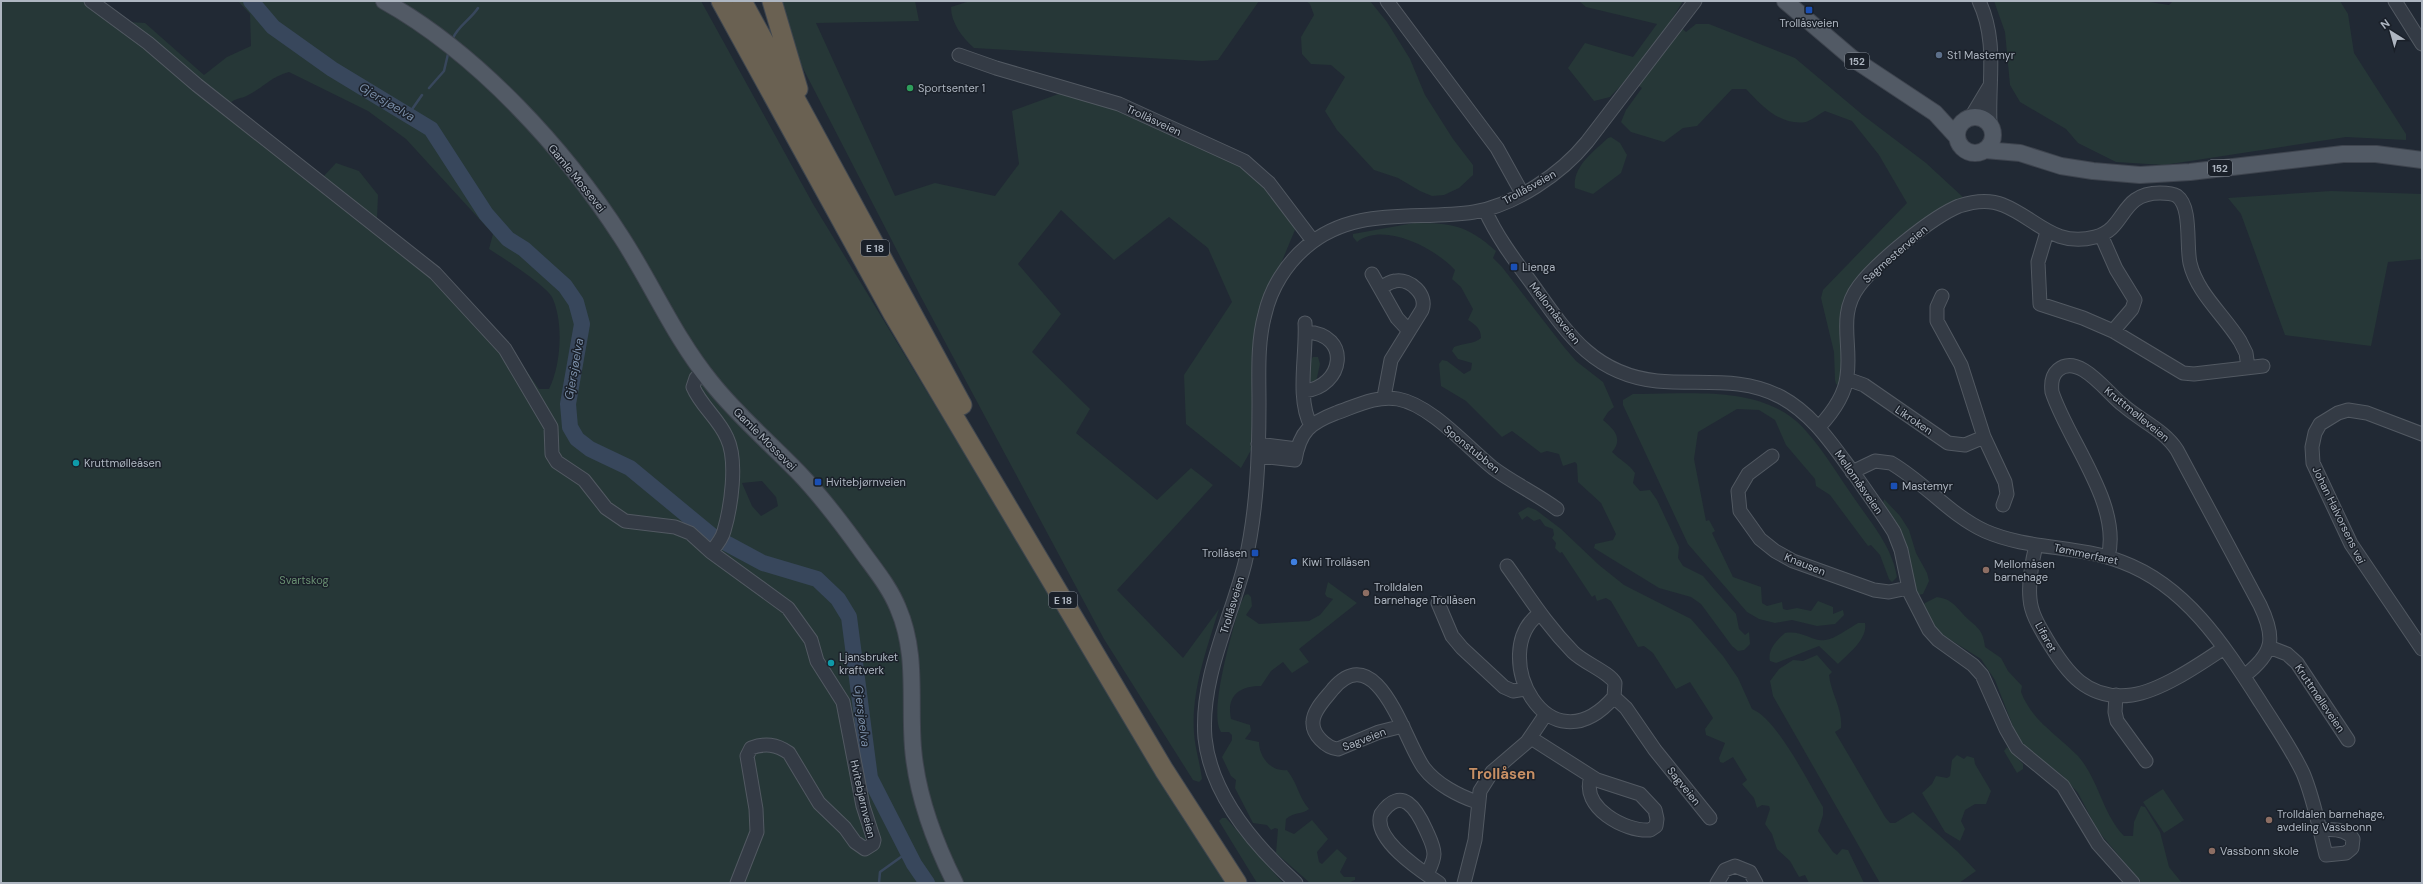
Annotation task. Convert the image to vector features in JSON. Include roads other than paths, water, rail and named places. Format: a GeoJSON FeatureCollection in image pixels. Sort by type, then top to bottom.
{"type":"FeatureCollection","features":[{"type":"Feature","properties":{"kind":"highway","name":"E 18"},"geometry":{"type":"LineString","coordinates":[[721,1],[897,320],[1156,758],[1237,883]]}},
{"type":"Feature","properties":{"kind":"highway","name":"E 18"},"geometry":{"type":"LineString","coordinates":[[742,1],[947,379],[1123,689],[1170,768],[1245,883]]}},
{"type":"Feature","properties":{"kind":"highway","name":"E 18"},"geometry":{"type":"LineString","coordinates":[[772,1],[794,72],[804,116]]}},
{"type":"Feature","properties":{"kind":"main road","name":"Gamle Mossevei"},"geometry":{"type":"LineString","coordinates":[[384,1],[414,19],[455,50],[516,107],[596,200],[623,240],[680,338],[702,372],[735,410],[818,494],[875,568],[898,606],[910,652],[912,736],[919,788],[937,843],[955,883]]}},
{"type":"Feature","properties":{"kind":"main road","name":"152"},"geometry":{"type":"LineString","coordinates":[[1786,1],[1864,67],[1935,113],[1957,137],[1961,146],[1970,152],[1985,150],[2020,153],[2077,169],[2140,175],[2190,172],[2343,154],[2376,154],[2422,160]]}},
{"type":"Feature","properties":{"kind":"main road","name":"152"},"geometry":{"type":"LineString","coordinates":[[1935,113],[1968,118],[1980,116],[2020,153]]}},
{"type":"Feature","properties":{"kind":"main road"},"geometry":{"type":"LineString","coordinates":[[1957,137],[1959,127],[1968,118]]}},
{"type":"Feature","properties":{"kind":"main road"},"geometry":{"type":"LineString","coordinates":[[1985,150],[1991,145],[1992,128]]}},
{"type":"Feature","properties":{"kind":"street"},"geometry":{"type":"LineString","coordinates":[[91,1],[148,43],[197,85],[435,273],[505,349],[551,427],[552,454],[556,462],[584,480],[606,508],[625,521],[683,530],[717,543],[733,479],[732,454],[728,439],[722,427],[693,387],[696,378],[702,372]]}},
{"type":"Feature","properties":{"kind":"street"},"geometry":{"type":"LineString","coordinates":[[1387,1],[1493,143],[1522,193]]}},
{"type":"Feature","properties":{"kind":"street","name":"Trollåsveien"},"geometry":{"type":"LineString","coordinates":[[1296,883],[1259,845],[1230,805],[1214,775],[1205,738],[1205,710],[1210,682],[1248,549],[1256,495],[1260,345],[1264,315],[1271,294],[1283,273],[1297,256],[1313,241],[1339,227],[1369,218],[1467,213],[1484,210],[1522,193],[1548,179],[1572,160],[1695,1]]}},
{"type":"Feature","properties":{"kind":"street"},"geometry":{"type":"LineString","coordinates":[[1979,1],[1987,19],[1991,40],[1992,60],[1989,87],[1992,128]]}},
{"type":"Feature","properties":{"kind":"street"},"geometry":{"type":"LineString","coordinates":[[2395,1],[2422,44]]}},
{"type":"Feature","properties":{"kind":"street","name":"Trollåsveien"},"geometry":{"type":"LineString","coordinates":[[959,55],[996,68],[1119,104],[1244,162],[1269,183],[1313,241]]}},
{"type":"Feature","properties":{"kind":"street"},"geometry":{"type":"LineString","coordinates":[[1968,118],[1989,87]]}},
{"type":"Feature","properties":{"kind":"street"},"geometry":{"type":"LineString","coordinates":[[2113,331],[2132,308],[2135,300],[2120,275],[2102,235],[2114,225],[2137,197],[2146,194],[2173,194],[2179,198],[2186,213],[2188,253],[2193,274],[2240,341],[2246,353],[2248,367]]}},
{"type":"Feature","properties":{"kind":"street","name":"Sagmesterveien"},"geometry":{"type":"LineString","coordinates":[[1819,426],[1836,406],[1847,379],[1845,319],[1851,298],[1869,274],[1930,224],[1958,207],[1984,201],[2010,208],[2047,232],[2077,239],[2102,235]]}},
{"type":"Feature","properties":{"kind":"street","name":"Mellomåsveien"},"geometry":{"type":"LineString","coordinates":[[1484,210],[1503,243],[1560,324],[1580,346],[1600,362],[1625,374],[1645,379],[1681,382],[1732,382],[1753,386],[1791,403],[1819,426],[1897,538],[1908,588],[1919,613],[1933,635],[1973,665],[1982,675],[2006,729],[2017,748],[2063,786],[2098,844],[2133,883]]}},
{"type":"Feature","properties":{"kind":"street"},"geometry":{"type":"LineString","coordinates":[[2047,232],[2038,262],[2040,304],[2083,318],[2113,331],[2187,374],[2263,366]]}},
{"type":"Feature","properties":{"kind":"street"},"geometry":{"type":"LineString","coordinates":[[1372,274],[1397,318],[1409,331]]}},
{"type":"Feature","properties":{"kind":"street"},"geometry":{"type":"LineString","coordinates":[[1380,288],[1390,282],[1401,281],[1410,285],[1422,295],[1423,307],[1391,360],[1384,398]]}},
{"type":"Feature","properties":{"kind":"street"},"geometry":{"type":"LineString","coordinates":[[1942,296],[1937,307],[1938,321],[1961,366],[1984,437],[2006,486],[2004,505]]}},
{"type":"Feature","properties":{"kind":"street"},"geometry":{"type":"LineString","coordinates":[[1304,391],[1319,387],[1328,380],[1334,372],[1338,359],[1337,350],[1331,342],[1306,327],[1304,391],[1306,412],[1311,426]]}},
{"type":"Feature","properties":{"kind":"street","name":"Kruttmølleveien"},"geometry":{"type":"LineString","coordinates":[[2108,557],[2112,536],[2107,514],[2083,455],[2052,392],[2052,381],[2054,374],[2068,365],[2075,366],[2085,371],[2122,405],[2162,432],[2174,446],[2264,612],[2271,632],[2270,647],[2288,654],[2297,663],[2348,740]]}},
{"type":"Feature","properties":{"kind":"street","name":"Likroken"},"geometry":{"type":"LineString","coordinates":[[1847,379],[1864,385],[1948,443],[1964,445],[1984,437]]}},
{"type":"Feature","properties":{"kind":"street","name":"Sponstubben"},"geometry":{"type":"LineString","coordinates":[[1258,450],[1296,454],[1300,438],[1311,426],[1335,414],[1384,398],[1403,400],[1421,409],[1495,469],[1557,510]]}},
{"type":"Feature","properties":{"kind":"street","name":"Johan Halvorsens vei"},"geometry":{"type":"LineString","coordinates":[[2422,434],[2366,413],[2348,410],[2320,424],[2314,433],[2312,447],[2313,462],[2354,550],[2422,649]]}},
{"type":"Feature","properties":{"kind":"street","name":"Knausen"},"geometry":{"type":"LineString","coordinates":[[1772,456],[1748,474],[1738,491],[1740,511],[1760,539],[1775,551],[1793,561],[1874,590],[1889,592],[1908,588]]}},
{"type":"Feature","properties":{"kind":"street","name":"Tømmerfaret"},"geometry":{"type":"LineString","coordinates":[[1852,472],[1875,461],[1891,463],[1982,530],[2009,540],[2108,557],[2144,572],[2176,594],[2195,612],[2244,676],[2302,772],[2326,855],[2348,852],[2352,848],[2353,840],[2344,832],[2320,830]]}},
{"type":"Feature","properties":{"kind":"street","name":"Hvitebjørnveien"},"geometry":{"type":"LineString","coordinates":[[717,543],[788,608],[811,640],[816,661],[843,702],[863,806],[874,840],[870,847],[865,849],[860,848],[845,828],[819,803],[789,753],[780,747],[763,744],[751,748],[747,756],[756,809],[757,832],[737,883]]}},
{"type":"Feature","properties":{"kind":"street","name":"Lifaret"},"geometry":{"type":"LineString","coordinates":[[2036,545],[2030,599],[2040,627],[2059,660],[2074,677],[2091,689],[2116,695],[2131,695],[2152,689],[2224,648]]}},
{"type":"Feature","properties":{"kind":"street"},"geometry":{"type":"LineString","coordinates":[[1507,566],[1539,614],[1585,663],[1611,678],[1616,686],[1614,696],[1592,714],[1577,721],[1559,719],[1546,714],[1526,689],[1521,656],[1521,639],[1528,624],[1539,614]]}},
{"type":"Feature","properties":{"kind":"street"},"geometry":{"type":"LineString","coordinates":[[1438,603],[1452,636],[1462,648],[1504,687],[1513,691],[1526,689]]}},
{"type":"Feature","properties":{"kind":"street"},"geometry":{"type":"LineString","coordinates":[[2244,676],[2260,663],[2270,647]]}},
{"type":"Feature","properties":{"kind":"street","name":"Sagveien"},"geometry":{"type":"LineString","coordinates":[[1403,726],[1379,732],[1347,746],[1336,749],[1318,736],[1314,729],[1313,722],[1317,710],[1337,684],[1348,676],[1359,675],[1368,677],[1379,688],[1403,726],[1426,772],[1454,792],[1477,802]]}},
{"type":"Feature","properties":{"kind":"street"},"geometry":{"type":"LineString","coordinates":[[2116,695],[2116,718],[2146,761]]}},
{"type":"Feature","properties":{"kind":"street","name":"Sagveien"},"geometry":{"type":"LineString","coordinates":[[1614,696],[1626,708],[1655,750],[1710,818]]}},
{"type":"Feature","properties":{"kind":"street"},"geometry":{"type":"LineString","coordinates":[[1464,883],[1475,840],[1477,802],[1480,790],[1486,779],[1531,738],[1546,714]]}},
{"type":"Feature","properties":{"kind":"street"},"geometry":{"type":"LineString","coordinates":[[1531,738],[1591,777],[1640,794],[1655,810],[1656,826],[1650,830],[1639,830],[1614,820],[1604,814],[1590,792],[1591,777]]}},
{"type":"Feature","properties":{"kind":"street"},"geometry":{"type":"LineString","coordinates":[[1427,874],[1434,856],[1428,834],[1412,805],[1406,801],[1396,802],[1381,814],[1379,821],[1381,829],[1397,850],[1427,874],[1439,883]]}},
{"type":"Feature","properties":{"kind":"street"},"geometry":{"type":"LineString","coordinates":[[1717,883],[1725,870],[1735,866],[1747,870],[1756,883]]}},
{"type":"Feature","properties":{"kind":"waterway","name":"Gjersjøelva"},"geometry":{"type":"LineString","coordinates":[[251,1],[273,27],[332,69],[431,129],[486,214],[508,239],[524,249],[565,286],[576,302],[582,324],[568,404],[570,427],[577,439],[590,449],[630,468],[711,535],[763,563],[817,579],[838,599],[849,617],[870,778],[914,864],[927,883]]}},
{"type":"Feature","properties":{"kind":"waterway"},"geometry":{"type":"LineString","coordinates":[[453,38],[458,30],[478,8]]}},
{"type":"Feature","properties":{"kind":"waterway"},"geometry":{"type":"LineString","coordinates":[[429,88],[444,71],[448,54]]}},
{"type":"Feature","properties":{"kind":"waterway"},"geometry":{"type":"LineString","coordinates":[[408,115],[422,95]]}},
{"type":"Feature","properties":{"kind":"waterway"},"geometry":{"type":"LineString","coordinates":[[879,883],[880,872],[908,852]]}},
{"type":"Feature","properties":{"kind":"place","name":"Trollåsveien"},"geometry":{"type":"Point","coordinates":[1809,10]}},
{"type":"Feature","properties":{"kind":"place","name":"St1 Mastemyr"},"geometry":{"type":"Point","coordinates":[1939,55]}},
{"type":"Feature","properties":{"kind":"place","name":"Sportsenter 1"},"geometry":{"type":"Point","coordinates":[910,88]}},
{"type":"Feature","properties":{"kind":"place","name":"Lienga"},"geometry":{"type":"Point","coordinates":[1514,267]}},
{"type":"Feature","properties":{"kind":"place","name":"Kruttmølleåsen"},"geometry":{"type":"Point","coordinates":[76,463]}},
{"type":"Feature","properties":{"kind":"place","name":"Hvitebjørnveien"},"geometry":{"type":"Point","coordinates":[818,482]}},
{"type":"Feature","properties":{"kind":"place","name":"Mastemyr"},"geometry":{"type":"Point","coordinates":[1894,486]}},
{"type":"Feature","properties":{"kind":"place","name":"Trollåsen"},"geometry":{"type":"Point","coordinates":[1255,553]}},
{"type":"Feature","properties":{"kind":"place","name":"Kiwi Trollåsen"},"geometry":{"type":"Point","coordinates":[1294,562]}},
{"type":"Feature","properties":{"kind":"place","name":"Mellomåsen barnehage"},"geometry":{"type":"Point","coordinates":[1986,570]}},
{"type":"Feature","properties":{"kind":"place","name":"Trolldalen barnehage Trollåsen"},"geometry":{"type":"Point","coordinates":[1366,593]}},
{"type":"Feature","properties":{"kind":"place","name":"Ljansbruket kraftverk"},"geometry":{"type":"Point","coordinates":[831,663]}},
{"type":"Feature","properties":{"kind":"place","name":"Trolldalen barnehage, avdeling Vassbonn"},"geometry":{"type":"Point","coordinates":[2269,820]}},
{"type":"Feature","properties":{"kind":"place","name":"Vassbonn skole"},"geometry":{"type":"Point","coordinates":[2212,851]}},
{"type":"Feature","properties":{"kind":"district","name":"Trollåsen"},"geometry":{"type":"Point","coordinates":[1502,774]}},
{"type":"Feature","properties":{"kind":"park label","name":"Svartskog"},"geometry":{"type":"Point","coordinates":[304,580]}}]}
